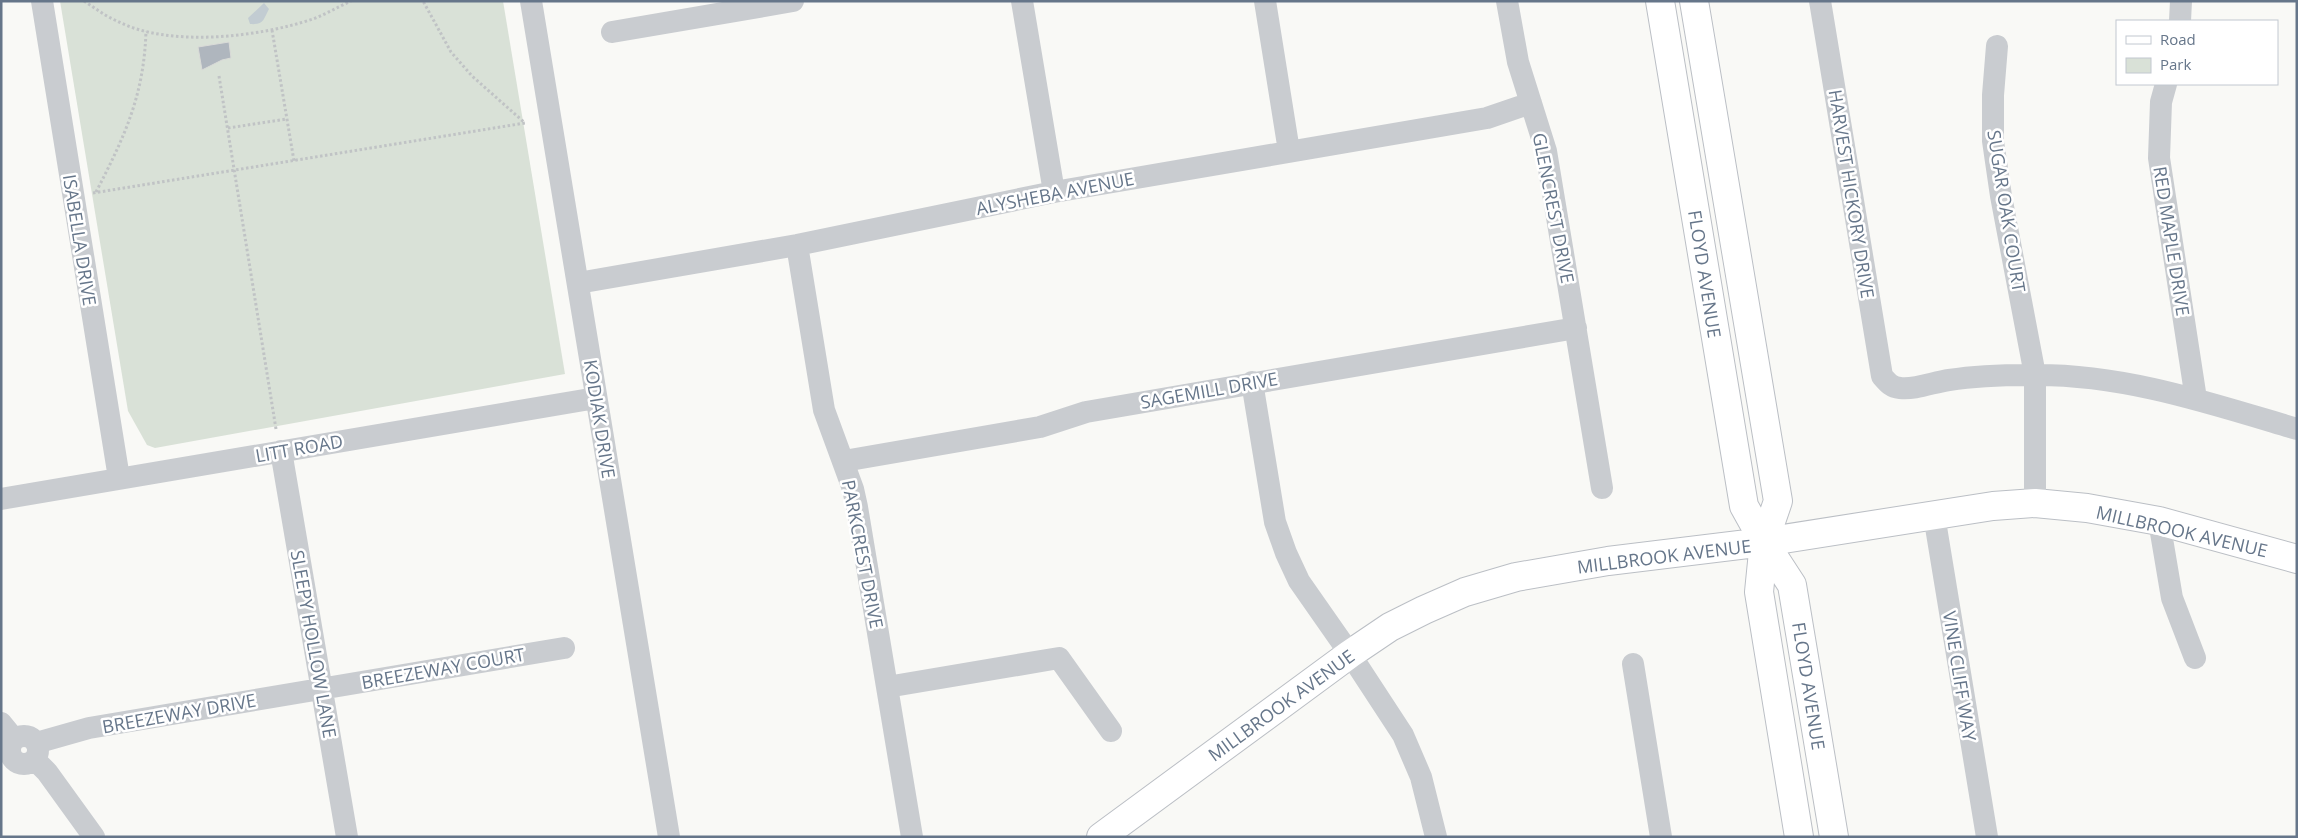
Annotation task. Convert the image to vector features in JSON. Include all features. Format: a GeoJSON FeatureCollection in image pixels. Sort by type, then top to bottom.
{"type":"FeatureCollection","features":[{"type":"Feature","properties":{"kind":"street","name":"ISABELLA DRIVE"},"geometry":{"type":"LineString","coordinates":[[42,1],[119,478]]}},
{"type":"Feature","properties":{"kind":"street","name":"KODIAK DRIVE"},"geometry":{"type":"LineString","coordinates":[[531,1],[669,837]]}},
{"type":"Feature","properties":{"kind":"street"},"geometry":{"type":"LineString","coordinates":[[612,32],[794,1]]}},
{"type":"Feature","properties":{"kind":"street"},"geometry":{"type":"LineString","coordinates":[[1022,1],[1054,192]]}},
{"type":"Feature","properties":{"kind":"street"},"geometry":{"type":"LineString","coordinates":[[1264,1],[1290,152]]}},
{"type":"Feature","properties":{"kind":"street","name":"GLENCREST DRIVE"},"geometry":{"type":"LineString","coordinates":[[1507,1],[1518,62],[1546,151],[1602,488]]}},
{"type":"Feature","properties":{"kind":"street","name":"FLOYD AVENUE"},"geometry":{"type":"LineString","coordinates":[[1660,1],[1744,506],[1764,542],[1792,585],[1834,837]]}},
{"type":"Feature","properties":{"kind":"street","name":"FLOYD AVENUE"},"geometry":{"type":"LineString","coordinates":[[1694,1],[1778,501],[1764,542],[1758,592],[1798,837]]}},
{"type":"Feature","properties":{"kind":"street","name":"HARVEST HICKORY DRIVE"},"geometry":{"type":"LineString","coordinates":[[1820,1],[1882,376],[1888,384],[1903,389],[1950,380],[1997,375],[2035,374]]}},
{"type":"Feature","properties":{"kind":"street"},"geometry":{"type":"LineString","coordinates":[[2180,20],[2181,1]]}},
{"type":"Feature","properties":{"kind":"street","name":"SUGAR OAK COURT"},"geometry":{"type":"LineString","coordinates":[[1997,46],[1993,95],[1993,141],[2001,196],[2035,374],[2035,503]]}},
{"type":"Feature","properties":{"kind":"street","name":"RED MAPLE DRIVE"},"geometry":{"type":"LineString","coordinates":[[2166,85],[2161,102],[2159,158],[2196,399]]}},
{"type":"Feature","properties":{"kind":"street","name":"ALYSHEBA AVENUE"},"geometry":{"type":"LineString","coordinates":[[578,283],[797,245],[1054,192],[1487,118],[1531,103]]}},
{"type":"Feature","properties":{"kind":"street","name":"PARKCREST DRIVE"},"geometry":{"type":"LineString","coordinates":[[797,245],[824,410],[844,461],[857,508],[912,837]]}},
{"type":"Feature","properties":{"kind":"street","name":"SAGEMILL DRIVE"},"geometry":{"type":"LineString","coordinates":[[844,461],[1040,427],[1086,412],[1252,382],[1576,328]]}},
{"type":"Feature","properties":{"kind":"street"},"geometry":{"type":"LineString","coordinates":[[2035,374],[2081,377],[2129,384],[2196,399],[2297,429]]}},
{"type":"Feature","properties":{"kind":"street"},"geometry":{"type":"LineString","coordinates":[[1252,382],[1276,522],[1286,554],[1299,580],[1350,654],[1402,735],[1412,755],[1428,800],[1436,837]]}},
{"type":"Feature","properties":{"kind":"street","name":"LITT ROAD"},"geometry":{"type":"LineString","coordinates":[[1,499],[596,398]]}},
{"type":"Feature","properties":{"kind":"street","name":"SLEEPY HOLLOW LANE"},"geometry":{"type":"LineString","coordinates":[[281,451],[347,837]]}},
{"type":"Feature","properties":{"kind":"street","name":"MILLBROOK AVENUE"},"geometry":{"type":"LineString","coordinates":[[1101,837],[1350,654],[1390,627],[1465,592],[1516,577],[1608,561],[1764,542],[1993,506],[2035,503],[2087,508],[2160,521],[2297,559]]}},
{"type":"Feature","properties":{"kind":"street","name":"VINE CLIFF WAY"},"geometry":{"type":"LineString","coordinates":[[1934,515],[1987,837]]}},
{"type":"Feature","properties":{"kind":"street"},"geometry":{"type":"LineString","coordinates":[[2160,521],[2172,598],[2195,658]]}},
{"type":"Feature","properties":{"kind":"street","name":"BREEZEWAY COURT"},"geometry":{"type":"LineString","coordinates":[[322,688],[564,648]]}},
{"type":"Feature","properties":{"kind":"street"},"geometry":{"type":"LineString","coordinates":[[887,688],[1059,658],[1110,731]]}},
{"type":"Feature","properties":{"kind":"street"},"geometry":{"type":"LineString","coordinates":[[1634,664],[1662,837]]}},
{"type":"Feature","properties":{"kind":"street","name":"BREEZEWAY DRIVE"},"geometry":{"type":"LineString","coordinates":[[17,748],[89,728],[322,688]]}},
{"type":"Feature","properties":{"kind":"street"},"geometry":{"type":"LineString","coordinates":[[17,748],[47,772],[94,837]]}},
{"type":"Feature","properties":{"kind":"path"},"geometry":{"type":"LineString","coordinates":[[84,1],[118,22],[146,31],[186,37],[226,37],[272,30],[313,19],[351,1]]}},
{"type":"Feature","properties":{"kind":"path"},"geometry":{"type":"LineString","coordinates":[[88,194],[525,123],[472,76],[451,52],[423,1]]}},
{"type":"Feature","properties":{"kind":"path"},"geometry":{"type":"LineString","coordinates":[[272,30],[294,161]]}},
{"type":"Feature","properties":{"kind":"path"},"geometry":{"type":"LineString","coordinates":[[96,193],[134,112],[141,81],[146,31]]}},
{"type":"Feature","properties":{"kind":"path"},"geometry":{"type":"LineString","coordinates":[[219,76],[276,429]]}},
{"type":"Feature","properties":{"kind":"path"},"geometry":{"type":"LineString","coordinates":[[228,128],[287,119]]}},
{"type":"Feature","properties":{"kind":"green space"},"geometry":{"type":"Polygon","coordinates":[[[60,1],[503,1],[565,374],[155,448],[147,445],[128,411],[60,1]]]}},
{"type":"Feature","properties":{"kind":"shaded area"},"geometry":{"type":"Polygon","coordinates":[[[264,3],[269,9],[264,19],[261,23],[250,24],[248,18],[264,3]]]}},
{"type":"Feature","properties":{"kind":"building"},"geometry":{"type":"Polygon","coordinates":[[[229,42],[231,58],[222,60],[202,70],[198,47],[229,42]]]}}]}
